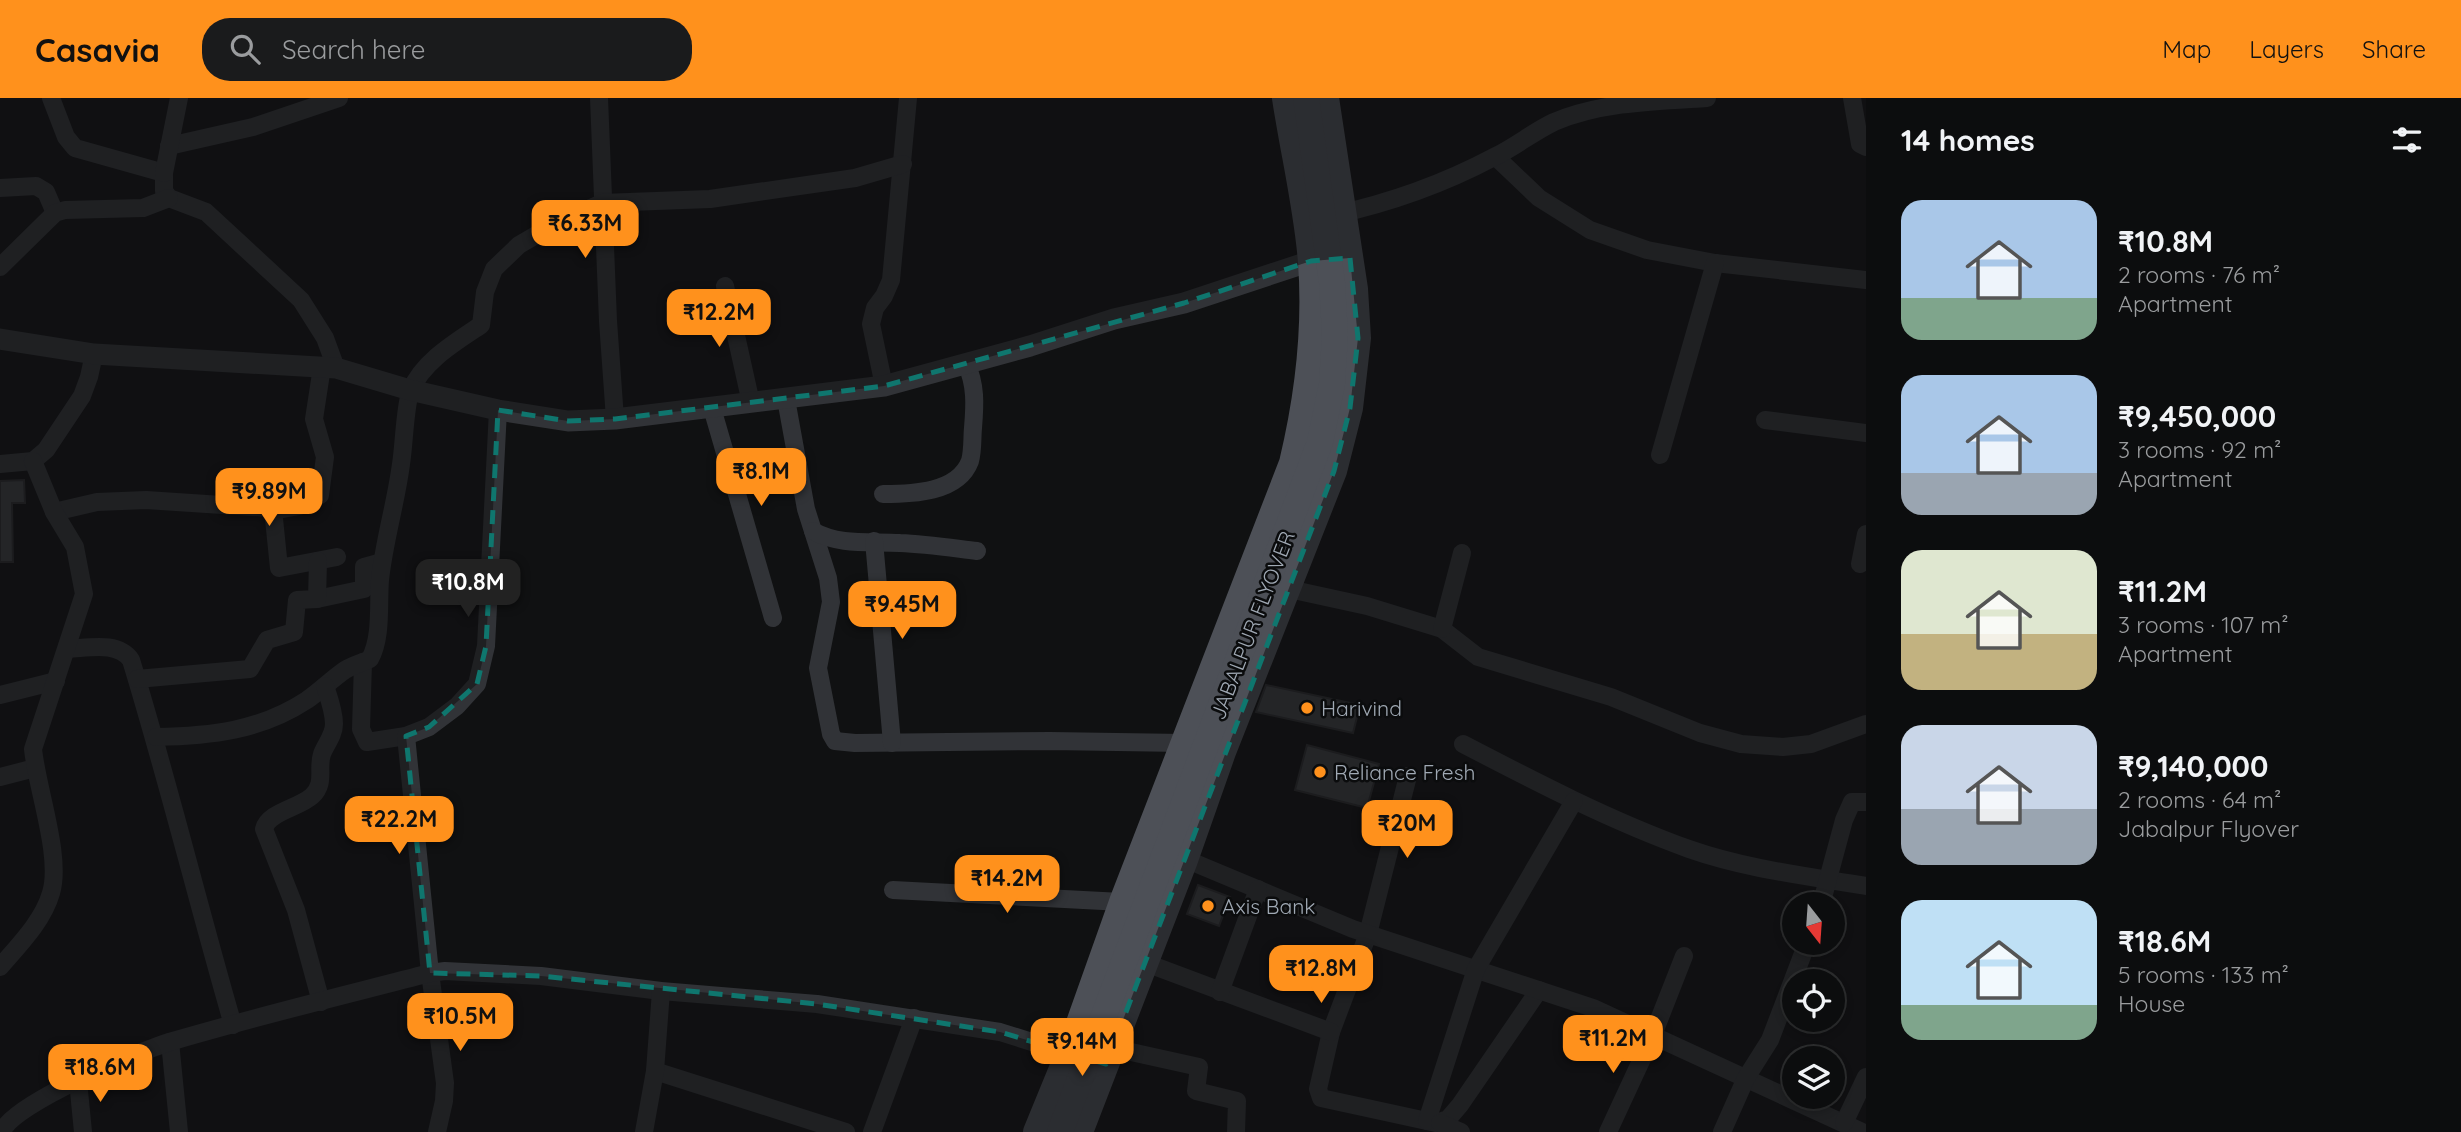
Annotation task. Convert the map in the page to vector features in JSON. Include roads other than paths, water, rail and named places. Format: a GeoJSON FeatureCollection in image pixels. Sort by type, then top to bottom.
{"type":"FeatureCollection","features":[{"type":"Feature","properties":{"kind":"main road"},"geometry":{"type":"LineString","coordinates":[[1036,1132],[1292,463],[1305,407],[1311,357],[1311,261],[1285,98]]}},
{"type":"Feature","properties":{"kind":"main road","name":"JABALPUR FLYOVER"},"geometry":{"type":"LineString","coordinates":[[1060,1132],[1320,442],[1332,384],[1335,335],[1332,282],[1306,98]]}},
{"type":"Feature","properties":{"kind":"main road"},"geometry":{"type":"LineString","coordinates":[[1080,1132],[1185,860],[1223,752],[1334,471],[1350,408],[1358,338],[1350,258],[1326,98]]}},
{"type":"Feature","properties":{"kind":"street"},"geometry":{"type":"LineString","coordinates":[[51,98],[66,137],[75,148],[164,173]]}},
{"type":"Feature","properties":{"kind":"street"},"geometry":{"type":"LineString","coordinates":[[54,512],[97,502],[146,500],[273,509],[299,506],[320,495],[325,457],[314,419],[329,368],[325,338],[301,300],[206,212],[169,198],[164,191],[164,173],[179,98]]}},
{"type":"Feature","properties":{"kind":"street"},"geometry":{"type":"LineString","coordinates":[[169,146],[253,127],[339,98]]}},
{"type":"Feature","properties":{"kind":"street"},"geometry":{"type":"LineString","coordinates":[[598,98],[615,419]]}},
{"type":"Feature","properties":{"kind":"street"},"geometry":{"type":"LineString","coordinates":[[884,386],[871,324],[875,308],[891,280],[908,98]]}},
{"type":"Feature","properties":{"kind":"street"},"geometry":{"type":"LineString","coordinates":[[1304,221],[1343,213],[1434,185],[1496,157],[1555,122],[1606,108],[1660,99],[1707,98]]}},
{"type":"Feature","properties":{"kind":"street"},"geometry":{"type":"LineString","coordinates":[[1852,98],[1860,144],[1866,147]]}},
{"type":"Feature","properties":{"kind":"street"},"geometry":{"type":"LineString","coordinates":[[1496,157],[1539,198],[1590,230],[1647,250],[1716,263],[1866,280]]}},
{"type":"Feature","properties":{"kind":"street"},"geometry":{"type":"LineString","coordinates":[[156,737],[202,737],[233,731],[270,719],[305,701],[343,671],[370,659],[376,640],[382,562],[395,507],[410,390],[447,346],[481,325],[485,292],[494,269],[519,245],[555,223],[602,203],[710,199],[855,178],[903,164]]}},
{"type":"Feature","properties":{"kind":"street"},"geometry":{"type":"LineString","coordinates":[[0,188],[36,186],[47,192],[55,213]]}},
{"type":"Feature","properties":{"kind":"street"},"geometry":{"type":"LineString","coordinates":[[0,267],[55,213],[65,210],[143,208],[169,198]]}},
{"type":"Feature","properties":{"kind":"street"},"geometry":{"type":"LineString","coordinates":[[0,339],[94,354],[329,368],[498,410],[568,421],[615,419],[884,386],[1114,319],[1184,303],[1311,261],[1350,258]]}},
{"type":"Feature","properties":{"kind":"street"},"geometry":{"type":"LineString","coordinates":[[1660,455],[1716,263]]}},
{"type":"Feature","properties":{"kind":"street"},"geometry":{"type":"LineString","coordinates":[[725,286],[751,403]]}},
{"type":"Feature","properties":{"kind":"street"},"geometry":{"type":"LineString","coordinates":[[0,464],[33,461],[46,450],[82,396],[94,354]]}},
{"type":"Feature","properties":{"kind":"street"},"geometry":{"type":"LineString","coordinates":[[883,494],[913,495],[960,477],[970,461],[975,408],[974,381],[966,363]]}},
{"type":"Feature","properties":{"kind":"street"},"geometry":{"type":"LineString","coordinates":[[786,399],[801,484],[828,578],[831,602],[818,668],[831,734],[835,741],[1184,743]]}},
{"type":"Feature","properties":{"kind":"street"},"geometry":{"type":"LineString","coordinates":[[712,408],[773,618]]}},
{"type":"Feature","properties":{"kind":"street"},"geometry":{"type":"LineString","coordinates":[[363,662],[361,729],[367,743],[406,736],[429,727],[457,706],[477,684],[486,646],[498,410]]}},
{"type":"Feature","properties":{"kind":"street"},"geometry":{"type":"LineString","coordinates":[[1765,420],[1866,432]]}},
{"type":"Feature","properties":{"kind":"street"},"geometry":{"type":"LineString","coordinates":[[0,967],[31,932],[52,892],[54,859],[33,749],[84,594],[75,547],[54,512],[33,461]]}},
{"type":"Feature","properties":{"kind":"street"},"geometry":{"type":"LineString","coordinates":[[273,509],[279,568],[337,557]]}},
{"type":"Feature","properties":{"kind":"street"},"geometry":{"type":"LineString","coordinates":[[813,531],[834,540],[977,551]]}},
{"type":"Feature","properties":{"kind":"street"},"geometry":{"type":"LineString","coordinates":[[1860,564],[1866,534]]}},
{"type":"Feature","properties":{"kind":"street"},"geometry":{"type":"LineString","coordinates":[[874,541],[892,743]]}},
{"type":"Feature","properties":{"kind":"street"},"geometry":{"type":"LineString","coordinates":[[1442,629],[1462,553]]}},
{"type":"Feature","properties":{"kind":"street"},"geometry":{"type":"LineString","coordinates":[[317,599],[318,561]]}},
{"type":"Feature","properties":{"kind":"street"},"geometry":{"type":"LineString","coordinates":[[137,678],[250,669],[267,640],[293,632],[297,600],[317,599],[364,589],[364,567],[382,562]]}},
{"type":"Feature","properties":{"kind":"street"},"geometry":{"type":"LineString","coordinates":[[1289,589],[1367,606],[1442,629],[1478,657],[1598,693],[1700,733],[1741,744],[1783,747],[1811,744],[1866,724]]}},
{"type":"Feature","properties":{"kind":"street"},"geometry":{"type":"LineString","coordinates":[[68,649],[116,648],[125,652],[131,660],[156,737],[199,906],[233,1025]]}},
{"type":"Feature","properties":{"kind":"street"},"geometry":{"type":"LineString","coordinates":[[0,695],[56,681]]}},
{"type":"Feature","properties":{"kind":"street"},"geometry":{"type":"LineString","coordinates":[[321,1002],[296,910],[264,829],[265,821],[270,817],[290,810],[312,796],[320,786],[322,754],[334,727],[334,715],[325,686]]}},
{"type":"Feature","properties":{"kind":"street"},"geometry":{"type":"LineString","coordinates":[[406,736],[430,973],[445,1083],[437,1132]]}},
{"type":"Feature","properties":{"kind":"street"},"geometry":{"type":"LineString","coordinates":[[1462,744],[1574,801],[1690,849],[1756,867],[1866,886]]}},
{"type":"Feature","properties":{"kind":"street"},"geometry":{"type":"LineString","coordinates":[[0,777],[35,768]]}},
{"type":"Feature","properties":{"kind":"street"},"geometry":{"type":"LineString","coordinates":[[1408,776],[1368,934],[1331,1032],[1318,1089],[1321,1098],[1434,1122],[1461,1132]]}},
{"type":"Feature","properties":{"kind":"street"},"geometry":{"type":"LineString","coordinates":[[1434,1122],[1476,969],[1574,801]]}},
{"type":"Feature","properties":{"kind":"street"},"geometry":{"type":"LineString","coordinates":[[1825,892],[1844,820],[1852,802],[1866,802]]}},
{"type":"Feature","properties":{"kind":"street"},"geometry":{"type":"LineString","coordinates":[[1146,841],[1185,860],[1368,934],[1593,1008],[1862,1132]]}},
{"type":"Feature","properties":{"kind":"street"},"geometry":{"type":"LineString","coordinates":[[1220,992],[1258,889]]}},
{"type":"Feature","properties":{"kind":"street"},"geometry":{"type":"LineString","coordinates":[[893,890],[1122,902]]}},
{"type":"Feature","properties":{"kind":"street"},"geometry":{"type":"LineString","coordinates":[[1608,1132],[1653,1035],[1684,956]]}},
{"type":"Feature","properties":{"kind":"street"},"geometry":{"type":"LineString","coordinates":[[1721,1132],[1746,1078],[1770,1040],[1802,956]]}},
{"type":"Feature","properties":{"kind":"street"},"geometry":{"type":"LineString","coordinates":[[1146,963],[1331,1032]]}},
{"type":"Feature","properties":{"kind":"street"},"geometry":{"type":"LineString","coordinates":[[2,1128],[12,1117],[78,1081],[170,1042],[430,973],[516,974],[662,991],[817,1004],[1000,1032],[1068,1054],[1199,1067],[1196,1091],[1237,1101],[1236,1132]]}},
{"type":"Feature","properties":{"kind":"street"},"geometry":{"type":"LineString","coordinates":[[1434,1122],[1448,1119],[1460,1105],[1539,990]]}},
{"type":"Feature","properties":{"kind":"street"},"geometry":{"type":"LineString","coordinates":[[644,1132],[655,1071],[662,991]]}},
{"type":"Feature","properties":{"kind":"street"},"geometry":{"type":"LineString","coordinates":[[872,1132],[914,1018]]}},
{"type":"Feature","properties":{"kind":"street"},"geometry":{"type":"LineString","coordinates":[[170,1042],[179,1132]]}},
{"type":"Feature","properties":{"kind":"street"},"geometry":{"type":"LineString","coordinates":[[655,1071],[846,1132]]}},
{"type":"Feature","properties":{"kind":"street"},"geometry":{"type":"LineString","coordinates":[[1844,1124],[1866,1077]]}},
{"type":"Feature","properties":{"kind":"street"},"geometry":{"type":"LineString","coordinates":[[78,1081],[83,1132]]}},
{"type":"Feature","properties":{"kind":"place","name":"Harivind"},"geometry":{"type":"Point","coordinates":[1307,708]}},
{"type":"Feature","properties":{"kind":"place","name":"Reliance Fresh"},"geometry":{"type":"Point","coordinates":[1320,772]}},
{"type":"Feature","properties":{"kind":"place","name":"Axis Bank"},"geometry":{"type":"Point","coordinates":[1208,906]}}]}
